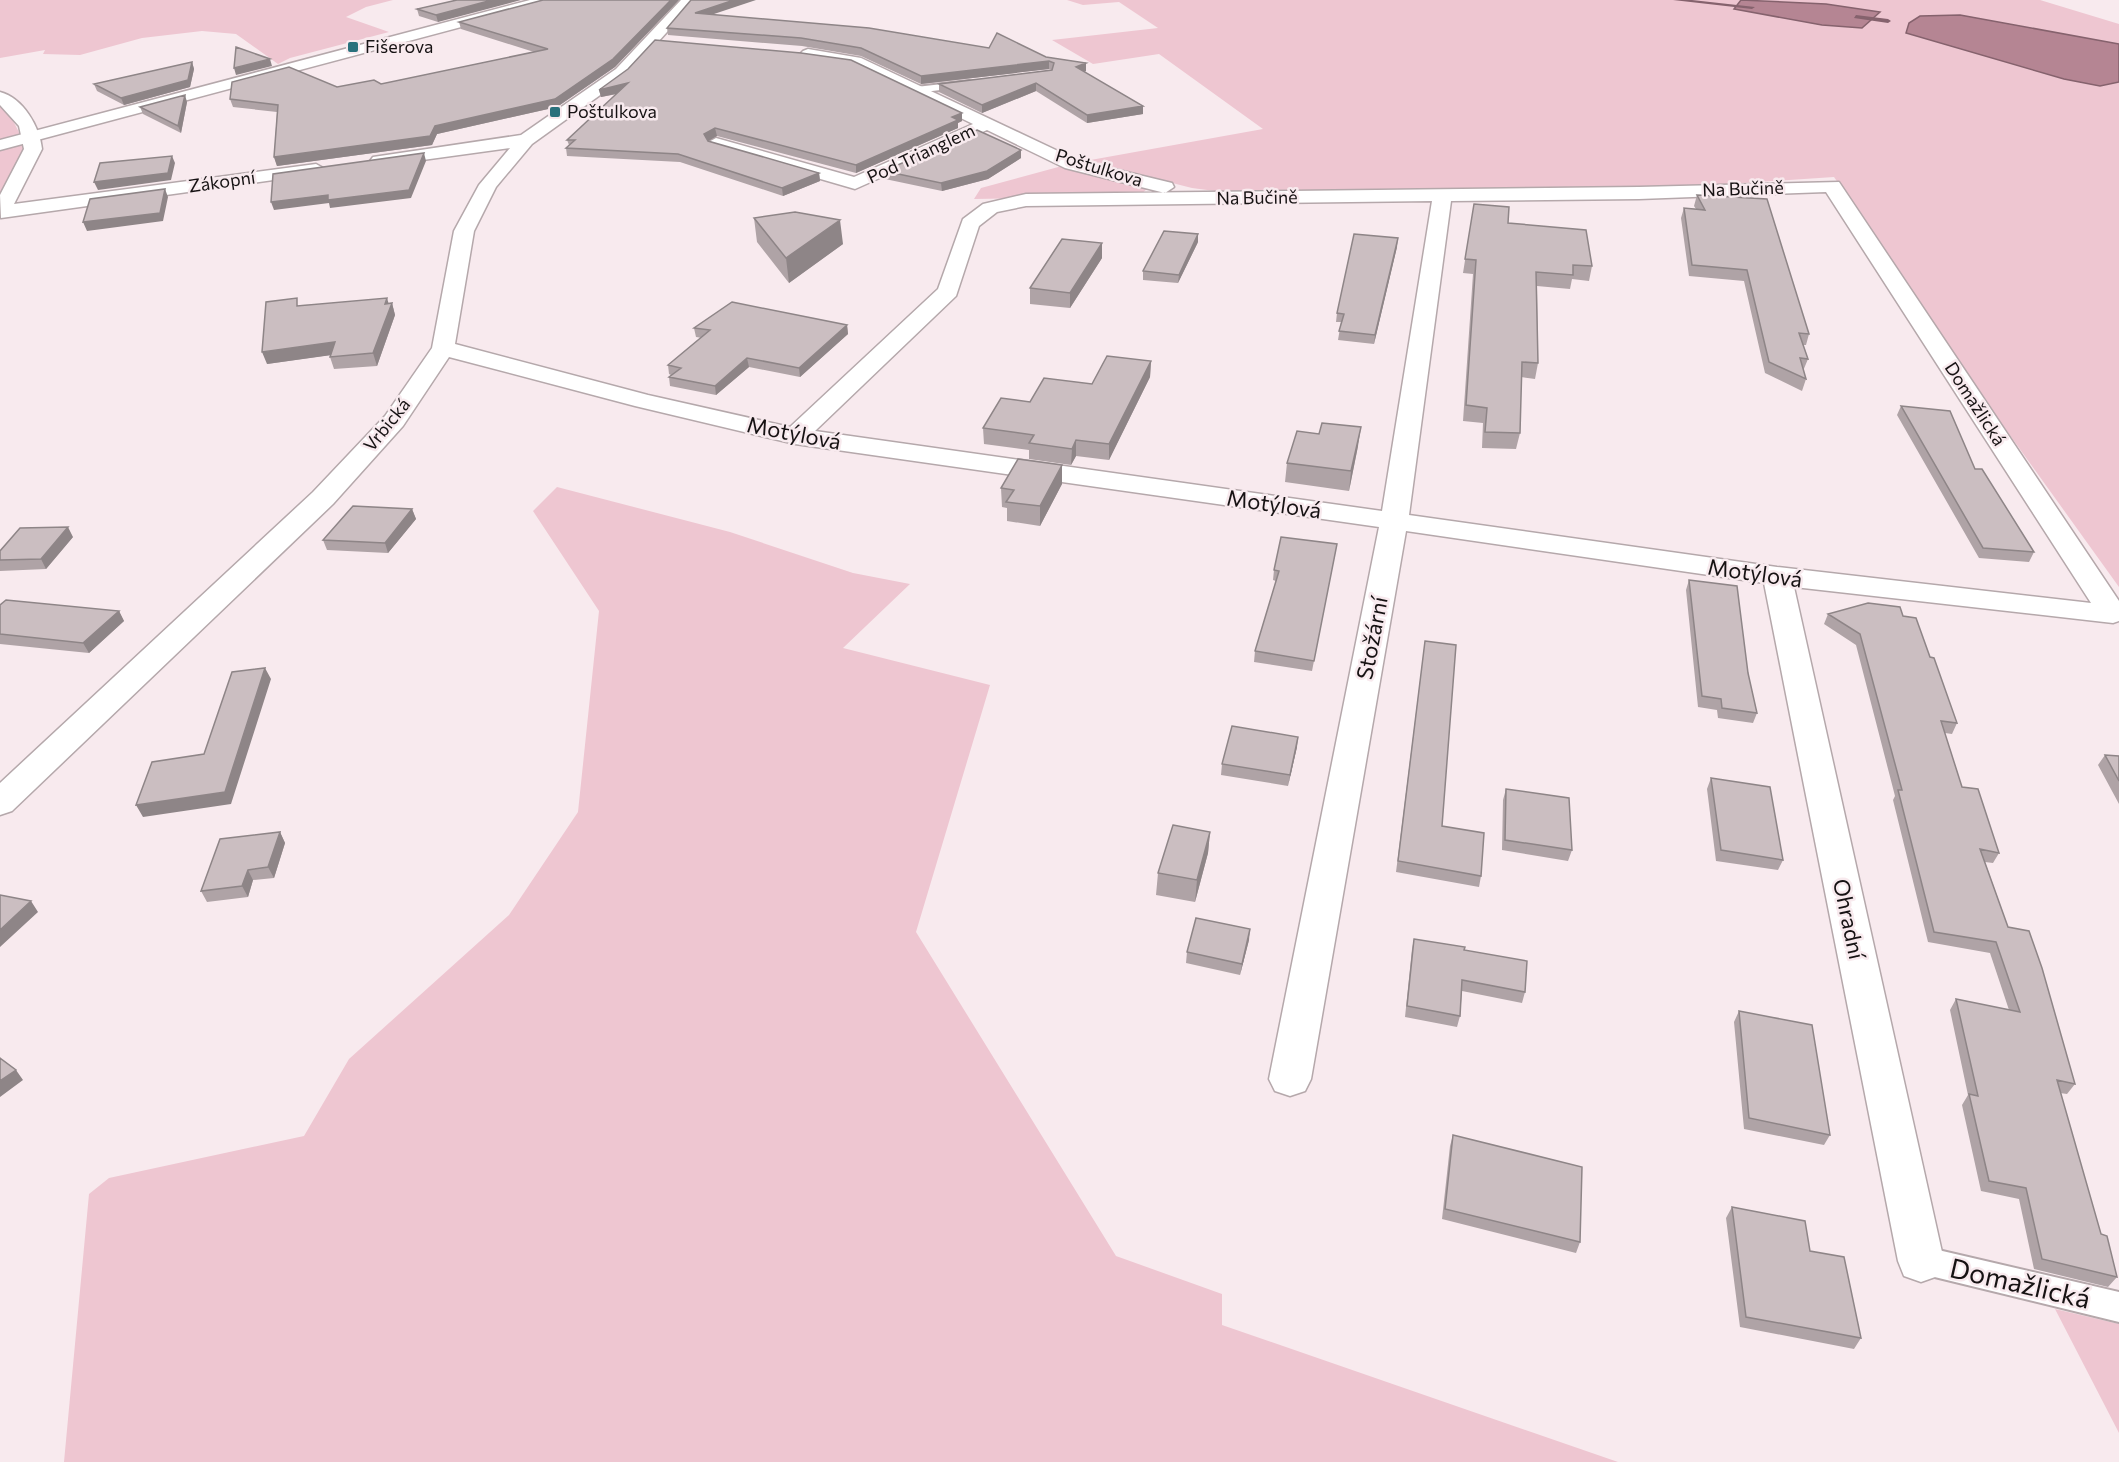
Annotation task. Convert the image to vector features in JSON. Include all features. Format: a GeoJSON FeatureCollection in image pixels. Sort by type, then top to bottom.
{"type":"FeatureCollection","features":[{"type":"Feature","properties":{"kind":"street"},"geometry":{"type":"LineString","coordinates":[[0,145],[546,0]]}},
{"type":"Feature","properties":{"kind":"street","name":"Vrbická"},"geometry":{"type":"LineString","coordinates":[[0,803],[323,498],[394,421],[443,348],[464,231],[488,185],[526,140],[622,72],[689,0]]}},
{"type":"Feature","properties":{"kind":"street"},"geometry":{"type":"LineString","coordinates":[[651,40],[676,43]]}},
{"type":"Feature","properties":{"kind":"street","name":"Poštulkova"},"geometry":{"type":"LineString","coordinates":[[791,52],[856,61],[1071,164],[1208,198]]}},
{"type":"Feature","properties":{"kind":"street"},"geometry":{"type":"LineString","coordinates":[[0,97],[13,105],[25,138]]}},
{"type":"Feature","properties":{"kind":"street","name":"Pod Trianglem"},"geometry":{"type":"LineString","coordinates":[[829,194],[986,124]]}},
{"type":"Feature","properties":{"kind":"street","name":"Zákopní"},"geometry":{"type":"LineString","coordinates":[[25,138],[33,149],[1,212],[329,167]]}},
{"type":"Feature","properties":{"kind":"street"},"geometry":{"type":"LineString","coordinates":[[364,163],[526,140]]}},
{"type":"Feature","properties":{"kind":"street","name":"Pod Trianglem"},"geometry":{"type":"LineString","coordinates":[[716,143],[855,183]]}},
{"type":"Feature","properties":{"kind":"street","name":"Na Bučině"},"geometry":{"type":"LineString","coordinates":[[795,436],[948,291],[970,223],[990,208],[1026,200],[1639,193],[1832,186]]}},
{"type":"Feature","properties":{"kind":"street","name":"Domažlická"},"geometry":{"type":"LineString","coordinates":[[1832,186],[2116,617]]}},
{"type":"Feature","properties":{"kind":"street","name":"Stožární"},"geometry":{"type":"LineString","coordinates":[[1290,1079],[1394,521],[1442,196]]}},
{"type":"Feature","properties":{"kind":"street","name":"Motýlová"},"geometry":{"type":"LineString","coordinates":[[443,348],[644,401],[795,436],[1777,576],[2116,617]]}},
{"type":"Feature","properties":{"kind":"street","name":"Ohradní"},"geometry":{"type":"LineString","coordinates":[[1777,576],[1921,1261]]}},
{"type":"Feature","properties":{"kind":"lane"},"geometry":{"type":"LineString","coordinates":[[916,90],[977,83]]}},
{"type":"Feature","properties":{"kind":"lane","name":"Domažlická"},"geometry":{"type":"LineString","coordinates":[[1921,1261],[2119,1307]]}},
{"type":"Feature","properties":{"kind":"shaded area"},"geometry":{"type":"Polygon","coordinates":[[[0,0],[393,0],[366,7],[346,17],[389,32],[290,58],[278,64],[236,34],[202,31],[142,38],[80,55],[43,54],[45,50],[0,58],[0,0]]]}},
{"type":"Feature","properties":{"kind":"shaded area"},"geometry":{"type":"Polygon","coordinates":[[[1067,0],[2040,0],[2119,24],[2119,587],[1986,402],[1834,177],[1651,189],[1230,193],[1192,188],[1085,161],[1263,129],[1159,54],[1093,64],[1052,40],[1158,28],[1119,2],[1083,5],[1067,0]]]}},
{"type":"Feature","properties":{"kind":"shaded area"},"geometry":{"type":"Polygon","coordinates":[[[1741,0],[1826,4],[1880,12],[1862,28],[1822,25],[1734,9],[1741,0]]]}},
{"type":"Feature","properties":{"kind":"shaded area"},"geometry":{"type":"Polygon","coordinates":[[[1960,15],[2119,44],[2119,82],[2100,86],[2064,79],[1906,33],[1909,23],[1920,16],[1960,15]]]}},
{"type":"Feature","properties":{"kind":"shaded area"},"geometry":{"type":"Polygon","coordinates":[[[0,102],[5,105],[28,150],[0,205],[0,102]]]}},
{"type":"Feature","properties":{"kind":"shaded area"},"geometry":{"type":"Polygon","coordinates":[[[1062,166],[1149,187],[1139,196],[974,199],[981,188],[1062,166]]]}},
{"type":"Feature","properties":{"kind":"shaded area"},"geometry":{"type":"Polygon","coordinates":[[[557,487],[730,532],[853,573],[910,584],[843,648],[990,685],[916,932],[1116,1256],[1222,1294],[1222,1325],[1618,1462],[64,1462],[89,1194],[109,1178],[304,1136],[349,1059],[509,915],[578,812],[599,611],[533,511],[557,487]]]}},
{"type":"Feature","properties":{"kind":"shaded area"},"geometry":{"type":"Polygon","coordinates":[[[2055,1309],[2119,1324],[2119,1433],[2055,1309]]]}},
{"type":"Feature","properties":{"kind":"building"},"geometry":{"type":"Polygon","coordinates":[[[457,0],[492,0],[436,15],[417,9],[457,0]]]}},
{"type":"Feature","properties":{"kind":"building"},"geometry":{"type":"Polygon","coordinates":[[[543,0],[671,0],[613,59],[555,99],[435,126],[430,136],[274,157],[278,105],[230,99],[232,82],[289,67],[337,87],[374,80],[381,84],[548,49],[459,22],[543,0]]]}},
{"type":"Feature","properties":{"kind":"building"},"geometry":{"type":"Polygon","coordinates":[[[691,0],[734,0],[695,13],[869,28],[989,48],[997,33],[1046,57],[1086,63],[1076,67],[1143,106],[1087,115],[1036,83],[982,105],[939,84],[1052,70],[1054,63],[1049,61],[921,76],[861,48],[801,38],[667,28],[691,0]]]}},
{"type":"Feature","properties":{"kind":"building"},"geometry":{"type":"Polygon","coordinates":[[[655,40],[801,53],[851,60],[962,113],[952,117],[958,120],[856,165],[715,128],[704,134],[708,141],[819,173],[782,188],[678,154],[566,148],[575,140],[567,140],[628,83],[599,90],[628,69],[655,40]]]}},
{"type":"Feature","properties":{"kind":"building"},"geometry":{"type":"Polygon","coordinates":[[[236,47],[270,59],[234,68],[236,47]]]}},
{"type":"Feature","properties":{"kind":"building"},"geometry":{"type":"Polygon","coordinates":[[[192,62],[188,80],[121,98],[94,84],[192,62]]]}},
{"type":"Feature","properties":{"kind":"building"},"geometry":{"type":"Polygon","coordinates":[[[185,95],[178,126],[140,107],[185,95]]]}},
{"type":"Feature","properties":{"kind":"building"},"geometry":{"type":"Polygon","coordinates":[[[977,130],[1021,150],[987,171],[941,183],[884,171],[977,130]]]}},
{"type":"Feature","properties":{"kind":"building"},"geometry":{"type":"Polygon","coordinates":[[[424,153],[409,190],[328,200],[328,195],[271,202],[273,174],[424,153]]]}},
{"type":"Feature","properties":{"kind":"building"},"geometry":{"type":"Polygon","coordinates":[[[172,156],[168,173],[94,182],[100,163],[172,156]]]}},
{"type":"Feature","properties":{"kind":"building"},"geometry":{"type":"Polygon","coordinates":[[[165,189],[160,213],[83,222],[90,199],[165,189]]]}},
{"type":"Feature","properties":{"kind":"building"},"geometry":{"type":"Polygon","coordinates":[[[1697,195],[1767,199],[1809,334],[1799,333],[1808,359],[1800,358],[1806,379],[1769,362],[1747,270],[1692,265],[1684,208],[1705,210],[1697,195]]]}},
{"type":"Feature","properties":{"kind":"building"},"geometry":{"type":"Polygon","coordinates":[[[1474,204],[1509,207],[1508,223],[1586,230],[1592,266],[1573,265],[1573,275],[1536,272],[1538,363],[1522,362],[1520,433],[1485,432],[1487,408],[1466,405],[1476,260],[1465,259],[1474,204]]]}},
{"type":"Feature","properties":{"kind":"building"},"geometry":{"type":"Polygon","coordinates":[[[795,212],[840,220],[786,258],[754,218],[795,212]]]}},
{"type":"Feature","properties":{"kind":"building"},"geometry":{"type":"Polygon","coordinates":[[[1164,231],[1198,234],[1179,275],[1143,271],[1164,231]]]}},
{"type":"Feature","properties":{"kind":"building"},"geometry":{"type":"Polygon","coordinates":[[[1354,234],[1398,238],[1375,335],[1339,331],[1344,314],[1337,313],[1354,234]]]}},
{"type":"Feature","properties":{"kind":"building"},"geometry":{"type":"Polygon","coordinates":[[[1062,239],[1102,243],[1070,293],[1030,288],[1062,239]]]}},
{"type":"Feature","properties":{"kind":"building"},"geometry":{"type":"Polygon","coordinates":[[[297,298],[297,306],[387,298],[385,304],[392,303],[373,353],[330,357],[335,342],[262,352],[266,302],[297,298]]]}},
{"type":"Feature","properties":{"kind":"building"},"geometry":{"type":"Polygon","coordinates":[[[732,302],[847,325],[799,368],[747,358],[715,386],[669,377],[681,368],[668,365],[710,330],[694,328],[732,302]]]}},
{"type":"Feature","properties":{"kind":"building"},"geometry":{"type":"Polygon","coordinates":[[[1107,356],[1151,361],[1109,444],[1076,440],[1072,449],[1029,443],[1034,435],[983,428],[1001,398],[1030,402],[1044,378],[1092,384],[1107,356]]]}},
{"type":"Feature","properties":{"kind":"building"},"geometry":{"type":"Polygon","coordinates":[[[1901,406],[1950,411],[1975,469],[1982,469],[2034,552],[1983,548],[1901,406]]]}},
{"type":"Feature","properties":{"kind":"building"},"geometry":{"type":"Polygon","coordinates":[[[1322,423],[1361,427],[1351,471],[1287,463],[1297,431],[1319,434],[1322,423]]]}},
{"type":"Feature","properties":{"kind":"building"},"geometry":{"type":"Polygon","coordinates":[[[1018,459],[1062,465],[1040,506],[1006,502],[1014,490],[1001,488],[1018,459]]]}},
{"type":"Feature","properties":{"kind":"building"},"geometry":{"type":"Polygon","coordinates":[[[353,506],[412,509],[385,543],[323,540],[353,506]]]}},
{"type":"Feature","properties":{"kind":"building"},"geometry":{"type":"Polygon","coordinates":[[[68,527],[41,559],[0,560],[0,551],[20,528],[68,527]]]}},
{"type":"Feature","properties":{"kind":"building"},"geometry":{"type":"Polygon","coordinates":[[[1281,537],[1337,544],[1314,661],[1255,651],[1279,571],[1274,570],[1281,537]]]}},
{"type":"Feature","properties":{"kind":"building"},"geometry":{"type":"Polygon","coordinates":[[[1689,580],[1737,586],[1748,673],[1757,713],[1722,708],[1721,699],[1702,696],[1689,580]]]}},
{"type":"Feature","properties":{"kind":"building"},"geometry":{"type":"Polygon","coordinates":[[[6,600],[119,611],[83,643],[0,634],[0,605],[6,600]]]}},
{"type":"Feature","properties":{"kind":"building"},"geometry":{"type":"Polygon","coordinates":[[[1868,603],[1900,607],[1903,616],[1916,618],[1930,657],[1934,658],[1957,723],[1941,721],[1962,787],[1978,789],[1999,853],[1980,849],[2008,927],[2029,931],[2042,968],[2075,1084],[2057,1080],[2101,1234],[2107,1236],[2117,1277],[2042,1259],[2026,1188],[1989,1181],[1969,1094],[1978,1096],[1956,999],[2020,1012],[1996,942],[1934,932],[1898,790],[1902,790],[1860,634],[1828,614],[1868,603]]]}},
{"type":"Feature","properties":{"kind":"building"},"geometry":{"type":"Polygon","coordinates":[[[1425,641],[1456,645],[1442,826],[1484,833],[1481,876],[1398,861],[1425,641]]]}},
{"type":"Feature","properties":{"kind":"building"},"geometry":{"type":"Polygon","coordinates":[[[265,668],[225,792],[136,805],[152,762],[204,754],[232,672],[265,668]]]}},
{"type":"Feature","properties":{"kind":"building"},"geometry":{"type":"Polygon","coordinates":[[[1232,726],[1298,737],[1290,775],[1222,764],[1232,726]]]}},
{"type":"Feature","properties":{"kind":"building"},"geometry":{"type":"Polygon","coordinates":[[[2105,755],[2119,756],[2119,781],[2105,755]]]}},
{"type":"Feature","properties":{"kind":"building"},"geometry":{"type":"Polygon","coordinates":[[[1711,778],[1770,787],[1783,860],[1721,850],[1711,778]]]}},
{"type":"Feature","properties":{"kind":"building"},"geometry":{"type":"Polygon","coordinates":[[[1506,789],[1569,798],[1572,850],[1505,840],[1506,789]]]}},
{"type":"Feature","properties":{"kind":"building"},"geometry":{"type":"Polygon","coordinates":[[[1173,825],[1210,832],[1197,880],[1158,873],[1173,825]]]}},
{"type":"Feature","properties":{"kind":"building"},"geometry":{"type":"Polygon","coordinates":[[[280,832],[268,867],[248,870],[242,886],[201,891],[220,839],[280,832]]]}},
{"type":"Feature","properties":{"kind":"building"},"geometry":{"type":"Polygon","coordinates":[[[0,895],[31,901],[0,930],[0,895]]]}},
{"type":"Feature","properties":{"kind":"building"},"geometry":{"type":"Polygon","coordinates":[[[1196,918],[1250,929],[1242,964],[1187,952],[1196,918]]]}},
{"type":"Feature","properties":{"kind":"building"},"geometry":{"type":"Polygon","coordinates":[[[1414,939],[1465,947],[1464,950],[1527,961],[1525,992],[1462,980],[1460,1016],[1407,1006],[1414,939]]]}},
{"type":"Feature","properties":{"kind":"building"},"geometry":{"type":"Polygon","coordinates":[[[1739,1011],[1812,1025],[1830,1135],[1749,1118],[1739,1011]]]}},
{"type":"Feature","properties":{"kind":"building"},"geometry":{"type":"Polygon","coordinates":[[[0,1058],[16,1070],[0,1081],[0,1058]]]}},
{"type":"Feature","properties":{"kind":"building"},"geometry":{"type":"Polygon","coordinates":[[[1453,1135],[1582,1167],[1580,1242],[1445,1209],[1453,1135]]]}},
{"type":"Feature","properties":{"kind":"building"},"geometry":{"type":"Polygon","coordinates":[[[1732,1207],[1805,1221],[1810,1251],[1844,1257],[1861,1338],[1746,1317],[1732,1207]]]}},
{"type":"Feature","properties":{"kind":"waterway"},"geometry":{"type":"LineString","coordinates":[[1676,0],[1752,7]]}},
{"type":"Feature","properties":{"kind":"waterway"},"geometry":{"type":"LineString","coordinates":[[1856,17],[1888,21]]}},
{"type":"Feature","properties":{"kind":"place","name":"Fišerova"},"geometry":{"type":"Point","coordinates":[353,47]}},
{"type":"Feature","properties":{"kind":"place","name":"Poštulkova"},"geometry":{"type":"Point","coordinates":[555,112]}}]}
